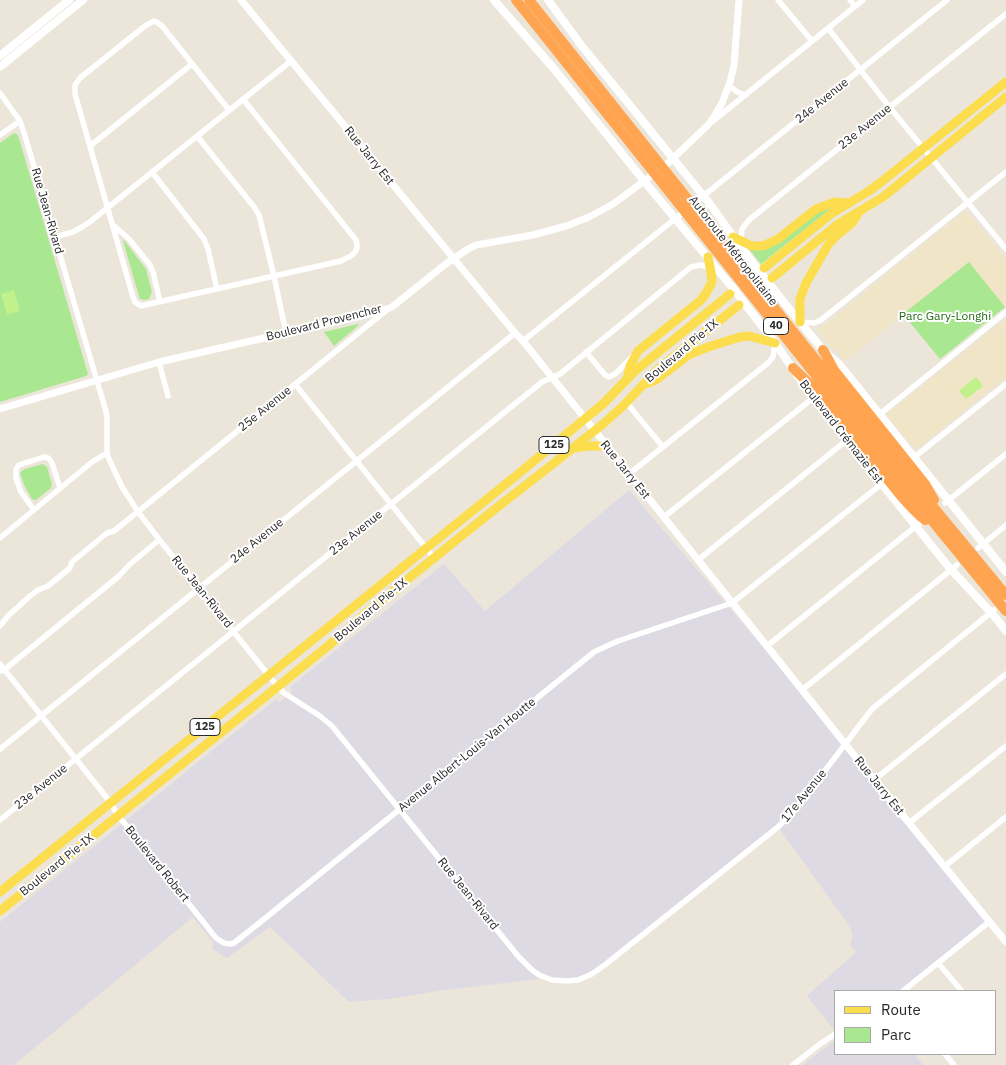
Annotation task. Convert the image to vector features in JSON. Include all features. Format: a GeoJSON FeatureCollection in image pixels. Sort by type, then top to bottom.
{"type":"FeatureCollection","features":[{"type":"Feature","properties":{"kind":"highway","name":"Autoroute Métropolitaine"},"geometry":{"type":"LineString","coordinates":[[516,0],[607,105],[1006,595]]}},
{"type":"Feature","properties":{"kind":"highway","name":"Autoroute Métropolitaine"},"geometry":{"type":"LineString","coordinates":[[529,0],[607,105],[950,543],[1006,611]]}},
{"type":"Feature","properties":{"kind":"highway"},"geometry":{"type":"LineString","coordinates":[[823,350],[834,370],[925,484],[946,523]]}},
{"type":"Feature","properties":{"kind":"highway"},"geometry":{"type":"LineString","coordinates":[[793,368],[813,387],[913,509],[950,543]]}},
{"type":"Feature","properties":{"kind":"main road"},"geometry":{"type":"LineString","coordinates":[[0,56],[69,0]]}},
{"type":"Feature","properties":{"kind":"main road"},"geometry":{"type":"LineString","coordinates":[[0,67],[83,0]]}},
{"type":"Feature","properties":{"kind":"main road"},"geometry":{"type":"LineString","coordinates":[[494,0],[648,179],[678,216],[714,269],[712,282],[705,295],[638,351],[630,366],[627,379]]}},
{"type":"Feature","properties":{"kind":"main road"},"geometry":{"type":"LineString","coordinates":[[548,0],[670,162],[739,242],[823,350],[840,365],[880,414],[912,459],[980,546],[1006,572]]}},
{"type":"Feature","properties":{"kind":"main road"},"geometry":{"type":"LineString","coordinates":[[760,268],[826,218],[873,188],[1006,82]]}},
{"type":"Feature","properties":{"kind":"main road"},"geometry":{"type":"LineString","coordinates":[[771,282],[838,224],[882,197],[1006,98]]}},
{"type":"Feature","properties":{"kind":"main road"},"geometry":{"type":"LineString","coordinates":[[739,242],[757,247],[766,246],[778,239],[816,209],[835,202],[848,203]]}},
{"type":"Feature","properties":{"kind":"main road"},"geometry":{"type":"LineString","coordinates":[[800,322],[800,299],[806,282],[829,243],[852,223],[860,210]]}},
{"type":"Feature","properties":{"kind":"main road","name":"Boulevard Crémazie Est"},"geometry":{"type":"LineString","coordinates":[[714,269],[775,343],[812,398],[992,611],[1006,631]]}},
{"type":"Feature","properties":{"kind":"main road","name":"Boulevard Pie-IX"},"geometry":{"type":"LineString","coordinates":[[0,892],[585,419],[604,403],[627,379],[731,291]]}},
{"type":"Feature","properties":{"kind":"main road","name":"Boulevard Pie-IX"},"geometry":{"type":"LineString","coordinates":[[0,911],[278,687],[373,607],[594,431],[658,369],[742,305]]}},
{"type":"Feature","properties":{"kind":"main road"},"geometry":{"type":"LineString","coordinates":[[643,385],[656,380],[690,354],[711,346],[744,337],[754,337],[775,343]]}},
{"type":"Feature","properties":{"kind":"main road"},"geometry":{"type":"LineString","coordinates":[[573,448],[606,446]]}},
{"type":"Feature","properties":{"kind":"street","name":"Rue Jarry Est"},"geometry":{"type":"LineString","coordinates":[[241,0],[515,334],[523,341],[1006,942]]}},
{"type":"Feature","properties":{"kind":"street"},"geometry":{"type":"LineString","coordinates":[[710,123],[722,103],[735,56],[739,0]]}},
{"type":"Feature","properties":{"kind":"street"},"geometry":{"type":"LineString","coordinates":[[778,0],[812,41]]}},
{"type":"Feature","properties":{"kind":"street"},"geometry":{"type":"LineString","coordinates":[[850,0],[855,6]]}},
{"type":"Feature","properties":{"kind":"street"},"geometry":{"type":"LineString","coordinates":[[670,162],[710,123],[863,0]]}},
{"type":"Feature","properties":{"kind":"street","name":"24e Avenue"},"geometry":{"type":"LineString","coordinates":[[700,199],[947,0]]}},
{"type":"Feature","properties":{"kind":"street","name":"23e Avenue"},"geometry":{"type":"LineString","coordinates":[[739,242],[742,229],[746,223],[1006,14]]}},
{"type":"Feature","properties":{"kind":"street"},"geometry":{"type":"LineString","coordinates":[[229,110],[162,26],[154,21],[77,81],[75,85],[75,94],[133,297],[135,302],[141,306],[334,263],[348,258],[357,248],[356,240],[243,99]]}},
{"type":"Feature","properties":{"kind":"street"},"geometry":{"type":"LineString","coordinates":[[828,28],[931,158],[1005,245]]}},
{"type":"Feature","properties":{"kind":"street"},"geometry":{"type":"LineString","coordinates":[[55,237],[82,227],[108,208],[291,61]]}},
{"type":"Feature","properties":{"kind":"street"},"geometry":{"type":"LineString","coordinates":[[90,146],[192,64]]}},
{"type":"Feature","properties":{"kind":"street"},"geometry":{"type":"LineString","coordinates":[[728,85],[737,92],[746,95]]}},
{"type":"Feature","properties":{"kind":"street","name":"Rue Jean-Rivard"},"geometry":{"type":"LineString","coordinates":[[0,93],[20,121],[25,136],[107,417],[107,453],[119,481],[137,511],[278,687],[284,693],[329,722],[525,964],[547,978],[573,980]]}},
{"type":"Feature","properties":{"kind":"street"},"geometry":{"type":"LineString","coordinates":[[0,135],[20,121]]}},
{"type":"Feature","properties":{"kind":"street"},"geometry":{"type":"LineString","coordinates":[[197,136],[259,215],[286,333]]}},
{"type":"Feature","properties":{"kind":"street"},"geometry":{"type":"LineString","coordinates":[[152,172],[204,239],[217,289]]}},
{"type":"Feature","properties":{"kind":"street"},"geometry":{"type":"LineString","coordinates":[[800,322],[814,323],[821,320],[1006,172]]}},
{"type":"Feature","properties":{"kind":"street","name":"Boulevard Provencher"},"geometry":{"type":"LineString","coordinates":[[0,409],[159,362],[364,316],[392,306],[453,258],[476,245],[533,235],[566,226],[589,217],[613,204],[648,179]]}},
{"type":"Feature","properties":{"kind":"street"},"geometry":{"type":"LineString","coordinates":[[523,341],[678,216]]}},
{"type":"Feature","properties":{"kind":"street"},"geometry":{"type":"LineString","coordinates":[[113,225],[129,239],[150,265],[160,302]]}},
{"type":"Feature","properties":{"kind":"street","name":"23e Avenue"},"geometry":{"type":"LineString","coordinates":[[0,820],[542,382],[560,374],[691,267],[701,265],[714,269]]}},
{"type":"Feature","properties":{"kind":"street","name":"25e Avenue"},"geometry":{"type":"LineString","coordinates":[[0,626],[8,616],[38,590],[48,586],[70,568],[72,562],[107,533],[114,531],[392,306]]}},
{"type":"Feature","properties":{"kind":"street"},"geometry":{"type":"LineString","coordinates":[[880,414],[1006,312]]}},
{"type":"Feature","properties":{"kind":"street","name":"24e Avenue"},"geometry":{"type":"LineString","coordinates":[[0,749],[515,334]]}},
{"type":"Feature","properties":{"kind":"street"},"geometry":{"type":"LineString","coordinates":[[629,474],[770,361],[775,343]]}},
{"type":"Feature","properties":{"kind":"street"},"geometry":{"type":"LineString","coordinates":[[586,352],[605,375],[609,377],[615,374],[638,351]]}},
{"type":"Feature","properties":{"kind":"street"},"geometry":{"type":"LineString","coordinates":[[159,362],[168,396]]}},
{"type":"Feature","properties":{"kind":"street"},"geometry":{"type":"LineString","coordinates":[[295,384],[434,558]]}},
{"type":"Feature","properties":{"kind":"street"},"geometry":{"type":"LineString","coordinates":[[912,459],[1006,384]]}},
{"type":"Feature","properties":{"kind":"street"},"geometry":{"type":"LineString","coordinates":[[664,517],[812,398]]}},
{"type":"Feature","properties":{"kind":"street"},"geometry":{"type":"LineString","coordinates":[[626,402],[662,447]]}},
{"type":"Feature","properties":{"kind":"street"},"geometry":{"type":"LineString","coordinates":[[698,560],[847,440]]}},
{"type":"Feature","properties":{"kind":"street"},"geometry":{"type":"LineString","coordinates":[[0,538],[92,462],[107,453]]}},
{"type":"Feature","properties":{"kind":"street"},"geometry":{"type":"LineString","coordinates":[[947,502],[1006,454]]}},
{"type":"Feature","properties":{"kind":"street"},"geometry":{"type":"LineString","coordinates":[[34,510],[21,492],[16,478],[15,474],[18,465],[44,457],[48,458],[52,463],[60,488]]}},
{"type":"Feature","properties":{"kind":"street"},"geometry":{"type":"LineString","coordinates":[[732,603],[883,482]]}},
{"type":"Feature","properties":{"kind":"street"},"geometry":{"type":"LineString","coordinates":[[767,646],[918,525]]}},
{"type":"Feature","properties":{"kind":"street"},"geometry":{"type":"LineString","coordinates":[[980,546],[1006,525]]}},
{"type":"Feature","properties":{"kind":"street"},"geometry":{"type":"LineString","coordinates":[[2,670],[119,576],[130,564],[159,540]]}},
{"type":"Feature","properties":{"kind":"street"},"geometry":{"type":"LineString","coordinates":[[802,690],[954,567]]}},
{"type":"Feature","properties":{"kind":"street","name":"Avenue Albert-Louis-Van Houtte"},"geometry":{"type":"LineString","coordinates":[[224,943],[236,942],[586,658],[618,641],[732,603]]}},
{"type":"Feature","properties":{"kind":"street","name":"17e Avenue"},"geometry":{"type":"LineString","coordinates":[[573,980],[588,976],[599,970],[778,827],[795,810],[872,708],[992,611]]}},
{"type":"Feature","properties":{"kind":"street","name":"Boulevard Robert"},"geometry":{"type":"LineString","coordinates":[[0,664],[2,670],[111,803],[130,834],[136,837],[216,938],[224,943]]}},
{"type":"Feature","properties":{"kind":"street"},"geometry":{"type":"LineString","coordinates":[[874,780],[1006,674]]}},
{"type":"Feature","properties":{"kind":"street"},"geometry":{"type":"LineString","coordinates":[[910,824],[1006,746]]}},
{"type":"Feature","properties":{"kind":"street"},"geometry":{"type":"LineString","coordinates":[[944,867],[1006,817]]}},
{"type":"Feature","properties":{"kind":"street"},"geometry":{"type":"LineString","coordinates":[[904,990],[989,922]]}},
{"type":"Feature","properties":{"kind":"street"},"geometry":{"type":"LineString","coordinates":[[938,963],[961,990]]}},
{"type":"Feature","properties":{"kind":"street"},"geometry":{"type":"LineString","coordinates":[[793,1065],[834,1035]]}},
{"type":"Feature","properties":{"kind":"street"},"geometry":{"type":"LineString","coordinates":[[946,1055],[954,1065]]}},
{"type":"Feature","properties":{"kind":"shaded area"},"geometry":{"type":"Polygon","coordinates":[[[965,211],[1006,259],[1006,306],[969,262],[845,361],[816,329],[826,324],[965,211]]]}},
{"type":"Feature","properties":{"kind":"shaded area"},"geometry":{"type":"Polygon","coordinates":[[[1006,319],[1006,377],[918,448],[913,447],[888,416],[888,413],[1006,319]]]}},
{"type":"Feature","properties":{"kind":"shaded area"},"geometry":{"type":"Polygon","coordinates":[[[629,490],[845,743],[989,922],[904,990],[834,990],[834,1030],[807,996],[856,952],[850,945],[852,932],[778,827],[606,964],[573,980],[547,978],[437,991],[389,999],[349,1002],[270,927],[227,958],[212,949],[212,941],[193,917],[14,1065],[0,1065],[0,922],[275,700],[280,702],[292,691],[290,687],[444,564],[485,611],[629,490]]]}},
{"type":"Feature","properties":{"kind":"shaded area"},"geometry":{"type":"Polygon","coordinates":[[[834,1041],[834,1055],[915,1055],[923,1065],[803,1065],[834,1041]]]}},
{"type":"Feature","properties":{"kind":"green space"},"geometry":{"type":"Polygon","coordinates":[[[14,133],[18,135],[88,374],[0,402],[0,143],[14,133]]]}},
{"type":"Feature","properties":{"kind":"green space"},"geometry":{"type":"Polygon","coordinates":[[[834,206],[761,264],[749,249],[753,250],[814,214],[834,206]]]}},
{"type":"Feature","properties":{"kind":"green space"},"geometry":{"type":"Polygon","coordinates":[[[124,240],[146,269],[152,292],[149,299],[140,299],[124,240]]]}},
{"type":"Feature","properties":{"kind":"green space","name":"Parc Gary-Longhi"},"geometry":{"type":"Polygon","coordinates":[[[969,262],[1005,307],[940,359],[903,314],[969,262]]]}},
{"type":"Feature","properties":{"kind":"green space"},"geometry":{"type":"Polygon","coordinates":[[[14,290],[20,311],[7,315],[1,294],[14,290]]]}},
{"type":"Feature","properties":{"kind":"green space"},"geometry":{"type":"Polygon","coordinates":[[[358,324],[334,346],[324,332],[358,324]]]}},
{"type":"Feature","properties":{"kind":"green space"},"geometry":{"type":"Polygon","coordinates":[[[976,377],[983,386],[966,399],[959,391],[976,377]]]}},
{"type":"Feature","properties":{"kind":"green space"},"geometry":{"type":"Polygon","coordinates":[[[43,464],[47,467],[52,484],[51,488],[34,500],[25,487],[20,473],[25,469],[43,464]]]}}]}
